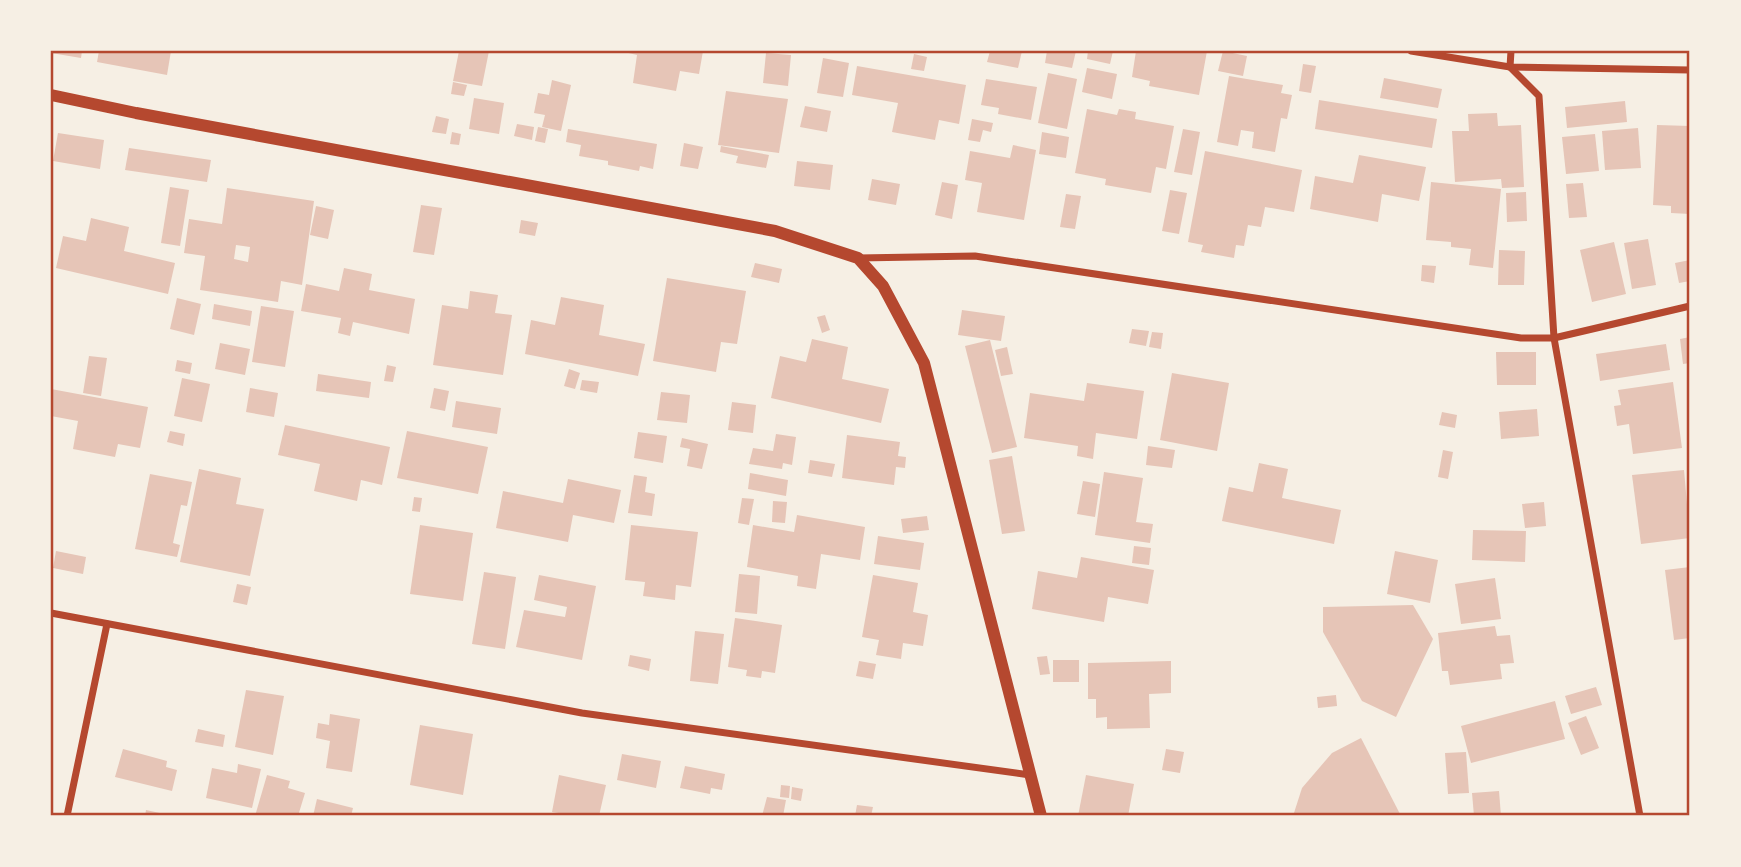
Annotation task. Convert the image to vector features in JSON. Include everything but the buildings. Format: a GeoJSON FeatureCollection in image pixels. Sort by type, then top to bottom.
{"type":"FeatureCollection","features":[{"type":"Feature","properties":{"kind":"street"},"geometry":{"type":"LineString","coordinates":[[1411,51],[1510,67],[1690,69]]}},
{"type":"Feature","properties":{"kind":"street"},"geometry":{"type":"LineString","coordinates":[[1511,51],[1510,67],[1539,96],[1554,338],[1640,816]]}},
{"type":"Feature","properties":{"kind":"street"},"geometry":{"type":"LineString","coordinates":[[51,94],[136,113],[775,231],[858,258],[975,256],[1521,338],[1554,338],[1690,306]]}},
{"type":"Feature","properties":{"kind":"street"},"geometry":{"type":"LineString","coordinates":[[858,258],[883,286],[923,363],[1041,816]]}},
{"type":"Feature","properties":{"kind":"street"},"geometry":{"type":"LineString","coordinates":[[51,613],[582,713],[1030,775]]}},
{"type":"Feature","properties":{"kind":"street"},"geometry":{"type":"LineString","coordinates":[[67,816],[107,624]]}}]}
